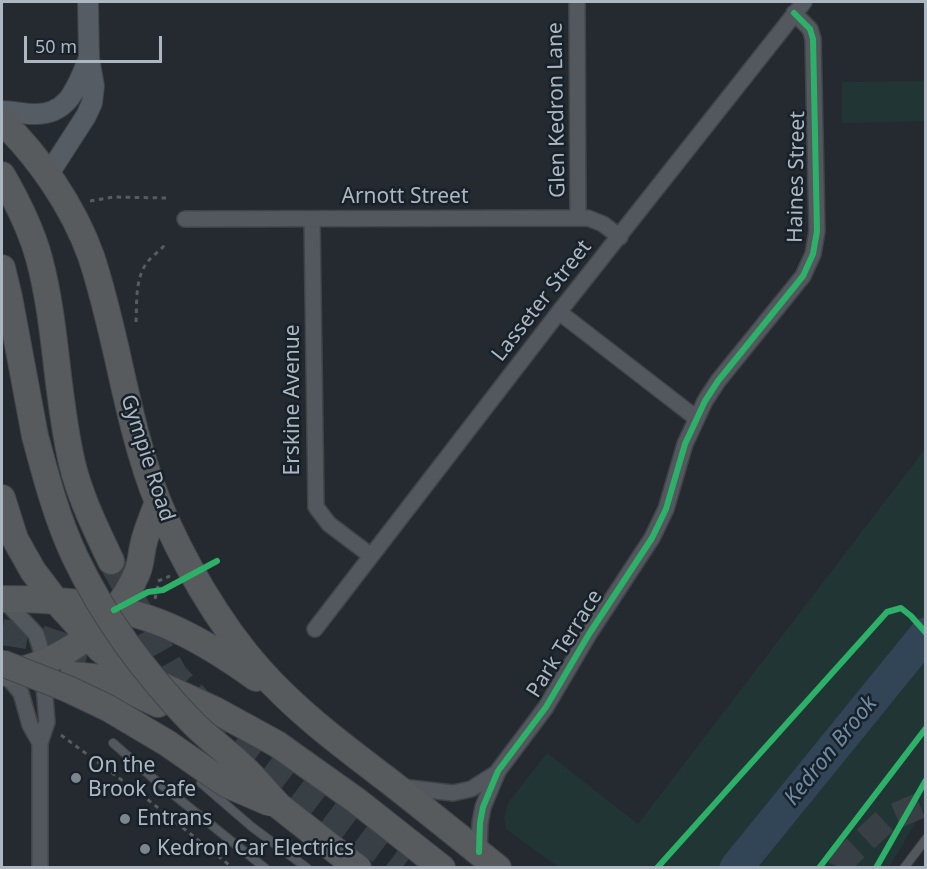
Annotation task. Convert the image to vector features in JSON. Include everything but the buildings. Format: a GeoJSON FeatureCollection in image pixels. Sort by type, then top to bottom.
{"type":"FeatureCollection","features":[{"type":"Feature","properties":{"kind":"highway","name":"Gympie Road"},"geometry":{"type":"LineString","coordinates":[[2,121],[48,175],[70,211],[90,253],[135,430],[158,502],[184,558],[215,609],[259,669],[295,706],[489,860]]}},
{"type":"Feature","properties":{"kind":"highway"},"geometry":{"type":"LineString","coordinates":[[2,175],[16,199],[38,257],[51,319],[61,401],[72,462],[84,504],[111,561]]}},
{"type":"Feature","properties":{"kind":"highway"},"geometry":{"type":"LineString","coordinates":[[2,268],[44,472],[74,555],[90,587],[137,657],[194,724],[244,769],[279,806],[358,867]]}},
{"type":"Feature","properties":{"kind":"highway"},"geometry":{"type":"LineString","coordinates":[[2,670],[16,671],[70,649],[90,644],[137,573],[158,502]]}},
{"type":"Feature","properties":{"kind":"highway"},"geometry":{"type":"LineString","coordinates":[[3,511],[29,564],[90,644],[141,676],[216,710],[277,744],[357,801],[442,867]]}},
{"type":"Feature","properties":{"kind":"highway"},"geometry":{"type":"LineString","coordinates":[[2,599],[55,600],[114,610],[175,628],[204,643],[295,706]]}},
{"type":"Feature","properties":{"kind":"highway"},"geometry":{"type":"LineString","coordinates":[[2,670],[68,689],[108,708],[167,743],[226,784],[279,806]]}},
{"type":"Feature","properties":{"kind":"highway"},"geometry":{"type":"LineString","coordinates":[[96,678],[159,704]]}},
{"type":"Feature","properties":{"kind":"highway"},"geometry":{"type":"LineString","coordinates":[[236,740],[309,781],[357,801]]}},
{"type":"Feature","properties":{"kind":"street"},"geometry":{"type":"LineString","coordinates":[[48,175],[92,103],[94,86],[89,58],[88,2]]}},
{"type":"Feature","properties":{"kind":"street","name":"Glen Kedron Lane"},"geometry":{"type":"LineString","coordinates":[[577,2],[578,218]]}},
{"type":"Feature","properties":{"kind":"street","name":"Lasseter Street"},"geometry":{"type":"LineString","coordinates":[[315,629],[559,312],[799,7]]}},
{"type":"Feature","properties":{"kind":"street","name":"Haines Street"},"geometry":{"type":"LineString","coordinates":[[696,418],[718,381],[802,276],[816,242],[813,39],[799,7]]}},
{"type":"Feature","properties":{"kind":"street"},"geometry":{"type":"LineString","coordinates":[[2,111],[38,115],[59,109],[74,95],[89,58]]}},
{"type":"Feature","properties":{"kind":"street","name":"Arnott Street"},"geometry":{"type":"LineString","coordinates":[[185,219],[578,218],[596,220],[620,237]]}},
{"type":"Feature","properties":{"kind":"street","name":"Erskine Avenue"},"geometry":{"type":"LineString","coordinates":[[312,219],[316,507],[329,524],[370,555]]}},
{"type":"Feature","properties":{"kind":"street"},"geometry":{"type":"LineString","coordinates":[[559,312],[696,418]]}},
{"type":"Feature","properties":{"kind":"street","name":"Park Terrace"},"geometry":{"type":"LineString","coordinates":[[489,860],[480,824],[483,807],[498,771],[546,707],[589,634],[652,538],[666,509],[685,444],[696,418]]}},
{"type":"Feature","properties":{"kind":"street"},"geometry":{"type":"LineString","coordinates":[[2,599],[36,634],[40,642],[47,722],[40,742],[40,867]]}},
{"type":"Feature","properties":{"kind":"street"},"geometry":{"type":"LineString","coordinates":[[2,670],[21,693],[30,725],[40,742]]}},
{"type":"Feature","properties":{"kind":"street","name":"Park Terrace"},"geometry":{"type":"LineString","coordinates":[[396,786],[453,794],[471,789],[498,771]]}},
{"type":"Feature","properties":{"kind":"lane"},"geometry":{"type":"LineString","coordinates":[[113,743],[154,779],[266,867]]}},
{"type":"Feature","properties":{"kind":"lane"},"geometry":{"type":"LineString","coordinates":[[201,783],[252,827],[307,867]]}},
{"type":"Feature","properties":{"kind":"lane"},"geometry":{"type":"LineString","coordinates":[[904,867],[926,839]]}},
{"type":"Feature","properties":{"kind":"path"},"geometry":{"type":"LineString","coordinates":[[90,201],[114,197],[166,198]]}},
{"type":"Feature","properties":{"kind":"path"},"geometry":{"type":"LineString","coordinates":[[136,322],[138,283],[141,273],[147,262],[166,243]]}},
{"type":"Feature","properties":{"kind":"path"},"geometry":{"type":"LineString","coordinates":[[153,579],[159,581],[170,576]]}},
{"type":"Feature","properties":{"kind":"path"},"geometry":{"type":"LineString","coordinates":[[155,599],[160,591],[159,581]]}},
{"type":"Feature","properties":{"kind":"path"},"geometry":{"type":"LineString","coordinates":[[148,592],[160,591]]}},
{"type":"Feature","properties":{"kind":"path"},"geometry":{"type":"LineString","coordinates":[[61,735],[233,867]]}},
{"type":"Feature","properties":{"kind":"green space"},"geometry":{"type":"Polygon","coordinates":[[[925,81],[925,121],[842,123],[842,82],[925,81]]]}},
{"type":"Feature","properties":{"kind":"green space"},"geometry":{"type":"Polygon","coordinates":[[[925,449],[925,807],[889,867],[558,867],[506,829],[504,818],[508,803],[547,753],[638,824],[925,449]]]}},
{"type":"Feature","properties":{"kind":"waterway","name":"Kedron Brook"},"geometry":{"type":"LineString","coordinates":[[736,868],[926,634]]}},
{"type":"Feature","properties":{"kind":"tunnel"},"geometry":{"type":"LineString","coordinates":[[111,561],[175,675],[203,705]]}},
{"type":"Feature","properties":{"kind":"tunnel"},"geometry":{"type":"LineString","coordinates":[[2,632],[40,638],[88,654]]}},
{"type":"Feature","properties":{"kind":"tunnel"},"geometry":{"type":"LineString","coordinates":[[203,720],[402,868]]}},
{"type":"Feature","properties":{"kind":"tunnel"},"geometry":{"type":"LineString","coordinates":[[840,868],[845,858],[886,820],[926,803]]}},
{"type":"Feature","properties":{"kind":"cycle path"},"geometry":{"type":"LineString","coordinates":[[479,852],[483,807],[498,771],[546,707],[589,634],[652,538],[666,509],[685,444],[705,401],[718,381],[803,276],[813,254],[817,231],[813,39],[810,29],[794,13]]}},
{"type":"Feature","properties":{"kind":"cycle path"},"geometry":{"type":"LineString","coordinates":[[114,610],[148,592],[163,590],[217,561]]}},
{"type":"Feature","properties":{"kind":"cycle path"},"geometry":{"type":"LineString","coordinates":[[657,868],[887,612],[901,608],[926,633]]}},
{"type":"Feature","properties":{"kind":"cycle path"},"geometry":{"type":"LineString","coordinates":[[819,868],[926,728]]}},
{"type":"Feature","properties":{"kind":"cycle path"},"geometry":{"type":"LineString","coordinates":[[876,868],[926,780]]}},
{"type":"Feature","properties":{"kind":"place","name":"On the Brook Cafe"},"geometry":{"type":"Point","coordinates":[76,778]}},
{"type":"Feature","properties":{"kind":"place","name":"Entrans"},"geometry":{"type":"Point","coordinates":[125,819]}},
{"type":"Feature","properties":{"kind":"place","name":"Kedron Car Electrics"},"geometry":{"type":"Point","coordinates":[145,849]}}]}
